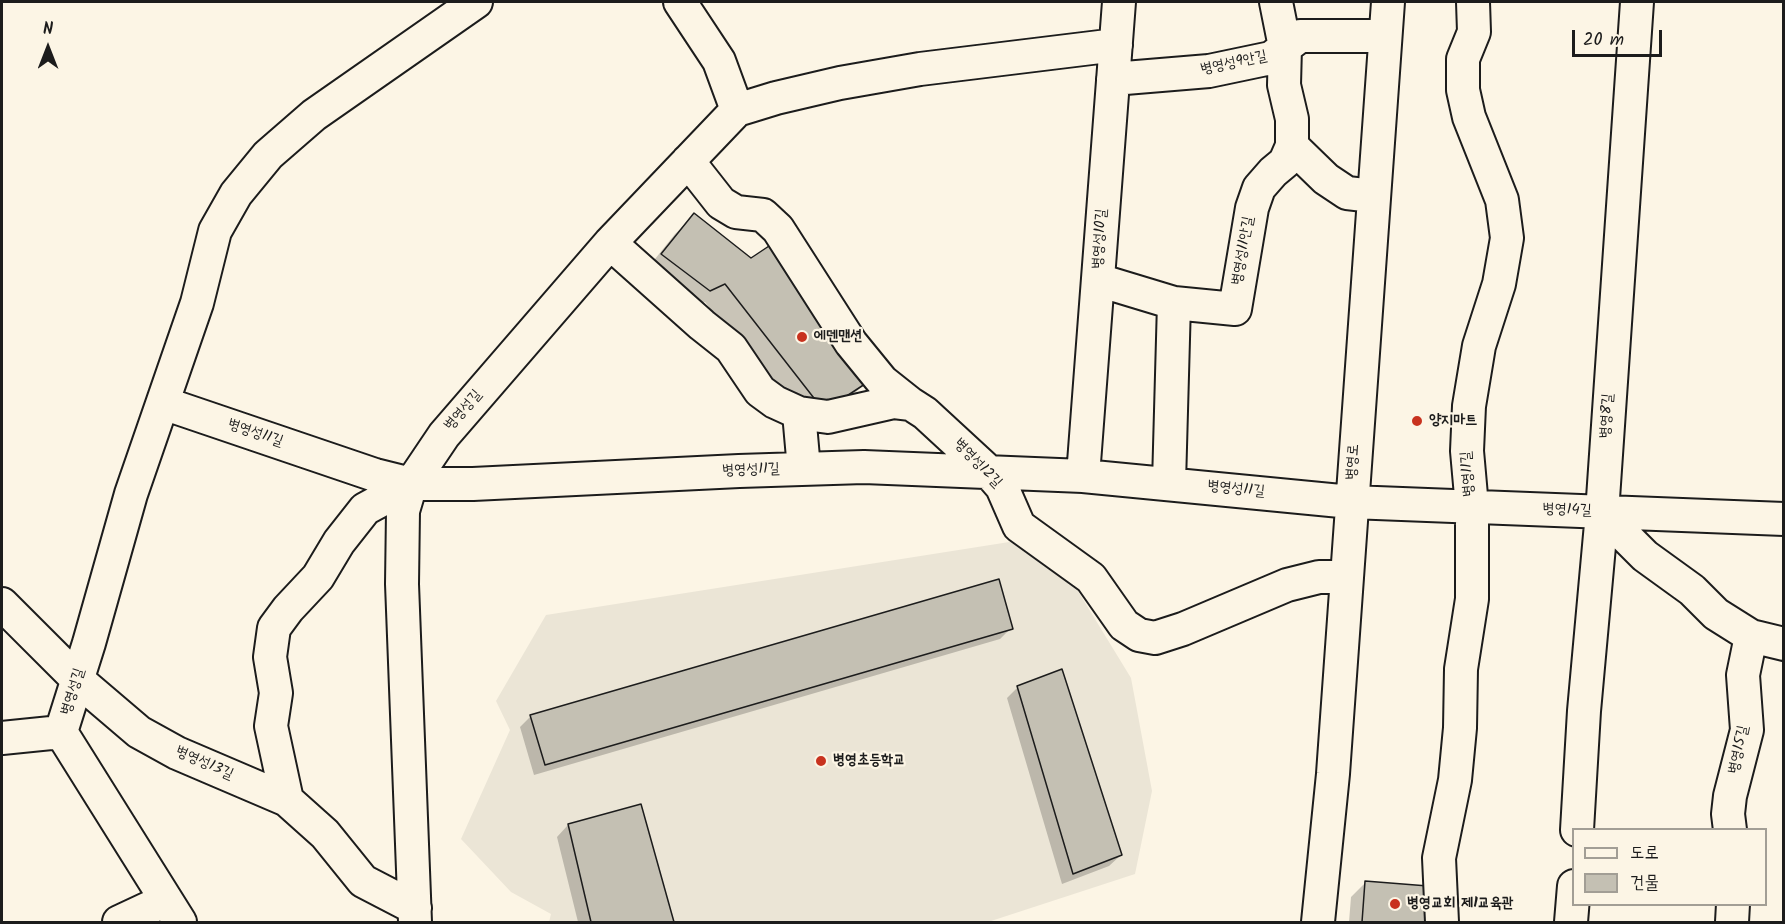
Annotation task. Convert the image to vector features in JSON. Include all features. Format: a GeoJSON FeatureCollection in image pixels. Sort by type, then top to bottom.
{"type":"FeatureCollection","features":[{"type":"Feature","properties":{"kind":"street","name":"병영성길"},"geometry":{"type":"LineString","coordinates":[[61,732],[131,494],[197,303],[215,231],[236,194],[268,156],[314,115],[476,2]]}},
{"type":"Feature","properties":{"kind":"street"},"geometry":{"type":"LineString","coordinates":[[680,2],[719,61],[737,110],[776,98],[886,75],[1116,45]]}},
{"type":"Feature","properties":{"kind":"street","name":"병영성10길"},"geometry":{"type":"LineString","coordinates":[[1083,476],[1119,2]]}},
{"type":"Feature","properties":{"kind":"street"},"geometry":{"type":"LineString","coordinates":[[1276,2],[1285,47],[1284,85],[1292,119],[1292,146],[1326,179],[1347,193],[1373,196]]}},
{"type":"Feature","properties":{"kind":"street","name":"병영로"},"geometry":{"type":"LineString","coordinates":[[1318,922],[1333,774],[1388,2]]}},
{"type":"Feature","properties":{"kind":"street","name":"병영11길"},"geometry":{"type":"LineString","coordinates":[[1442,922],[1439,858],[1455,780],[1460,728],[1461,669],[1472,599],[1472,507],[1467,451],[1469,406],[1479,346],[1499,284],[1507,238],[1502,200],[1469,117],[1463,90],[1463,59],[1474,32],[1473,2]]}},
{"type":"Feature","properties":{"kind":"street","name":"병영8길"},"geometry":{"type":"LineString","coordinates":[[1577,828],[1584,711],[1602,513],[1637,2]]}},
{"type":"Feature","properties":{"kind":"street","name":"병영성9안길"},"geometry":{"type":"LineString","coordinates":[[1113,79],[1209,71],[1271,58],[1300,36],[1385,36]]}},
{"type":"Feature","properties":{"kind":"street","name":"병영성길"},"geometry":{"type":"LineString","coordinates":[[415,915],[402,584],[404,511],[411,484],[444,435],[610,243],[737,110]]}},
{"type":"Feature","properties":{"kind":"street","name":"병영성11안길"},"geometry":{"type":"LineString","coordinates":[[1098,280],[1174,303],[1235,309],[1252,208],[1259,188],[1285,162],[1292,146]]}},
{"type":"Feature","properties":{"kind":"street","name":"병영성12길"},"geometry":{"type":"LineString","coordinates":[[688,161],[721,203],[736,212],[763,215],[778,229],[851,343],[882,381],[925,413],[989,472],[1002,487],[1019,526],[1091,578],[1124,625],[1139,635],[1155,638],[1183,629],[1287,585],[1319,578],[1346,578]]}},
{"type":"Feature","properties":{"kind":"street"},"geometry":{"type":"LineString","coordinates":[[610,243],[731,348],[760,391],[775,402],[799,412],[828,417],[894,402],[911,404]]}},
{"type":"Feature","properties":{"kind":"street"},"geometry":{"type":"LineString","coordinates":[[1169,483],[1174,303]]}},
{"type":"Feature","properties":{"kind":"street","name":"병영성11길"},"geometry":{"type":"LineString","coordinates":[[163,403],[375,475],[411,484],[474,484],[864,467],[1083,476],[1351,502]]}},
{"type":"Feature","properties":{"kind":"street"},"geometry":{"type":"LineString","coordinates":[[799,412],[804,469]]}},
{"type":"Feature","properties":{"kind":"street"},"geometry":{"type":"LineString","coordinates":[[287,800],[271,726],[276,693],[270,657],[274,628],[288,609],[318,578],[339,542],[365,509],[411,484]]}},
{"type":"Feature","properties":{"kind":"street","name":"병영14길"},"geometry":{"type":"LineString","coordinates":[[1351,502],[1784,519]]}},
{"type":"Feature","properties":{"kind":"street"},"geometry":{"type":"LineString","coordinates":[[1602,513],[1645,556],[1692,590],[1716,614],[1751,636],[1784,644]]}},
{"type":"Feature","properties":{"kind":"street","name":"병영성13길"},"geometry":{"type":"LineString","coordinates":[[2,604],[78,680],[139,732],[177,753],[287,800],[325,834],[363,881],[415,915]]}},
{"type":"Feature","properties":{"kind":"street","name":"병영15길"},"geometry":{"type":"LineString","coordinates":[[1730,828],[1728,814],[1730,796],[1747,730],[1743,675],[1751,636]]}},
{"type":"Feature","properties":{"kind":"street","name":"병영성길"},"geometry":{"type":"LineString","coordinates":[[2,738],[61,732]]}},
{"type":"Feature","properties":{"kind":"street","name":"병영성길"},"geometry":{"type":"LineString","coordinates":[[61,732],[173,911]]}},
{"type":"Feature","properties":{"kind":"street"},"geometry":{"type":"LineString","coordinates":[[1571,922],[1572,906]]}},
{"type":"Feature","properties":{"kind":"street"},"geometry":{"type":"LineString","coordinates":[[1732,922],[1733,906]]}},
{"type":"Feature","properties":{"kind":"street"},"geometry":{"type":"LineString","coordinates":[[118,922],[173,911]]}},
{"type":"Feature","properties":{"kind":"shaded area","name":"병영초등학교"},"geometry":{"type":"Polygon","coordinates":[[[1022,540],[1073,583],[1131,678],[1152,791],[1135,874],[988,922],[549,922],[551,914],[511,892],[461,839],[510,730],[496,701],[546,615],[1022,540]]]}},
{"type":"Feature","properties":{"kind":"building","name":"에덴맨션"},"geometry":{"type":"Polygon","coordinates":[[[694,213],[751,258],[772,244],[868,382],[824,411],[725,284],[710,291],[661,254],[694,213]]]}},
{"type":"Feature","properties":{"kind":"building"},"geometry":{"type":"Polygon","coordinates":[[[999,579],[1013,629],[545,765],[530,715],[999,579]]]}},
{"type":"Feature","properties":{"kind":"building"},"geometry":{"type":"Polygon","coordinates":[[[1062,669],[1122,855],[1073,874],[1017,686],[1062,669]]]}},
{"type":"Feature","properties":{"kind":"building"},"geometry":{"type":"Polygon","coordinates":[[[641,804],[674,922],[591,922],[568,824],[641,804]]]}},
{"type":"Feature","properties":{"kind":"building","name":"병영교회 제1교육관"},"geometry":{"type":"Polygon","coordinates":[[[1365,881],[1428,886],[1425,922],[1362,922],[1365,881]]]}},
{"type":"Feature","properties":{"kind":"place","name":"에덴맨션"},"geometry":{"type":"Point","coordinates":[802,337]}},
{"type":"Feature","properties":{"kind":"place","name":"양지마트"},"geometry":{"type":"Point","coordinates":[1417,421]}},
{"type":"Feature","properties":{"kind":"place","name":"병영초등학교"},"geometry":{"type":"Point","coordinates":[821,761]}},
{"type":"Feature","properties":{"kind":"place","name":"병영교회 제1교육관"},"geometry":{"type":"Point","coordinates":[1395,904]}}]}
